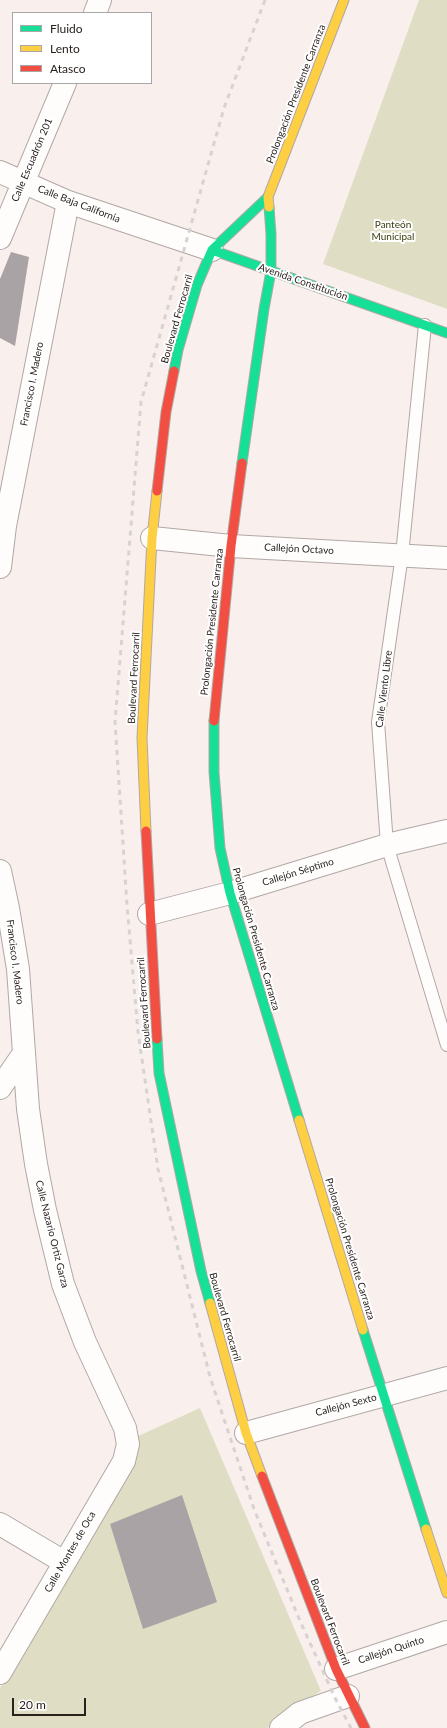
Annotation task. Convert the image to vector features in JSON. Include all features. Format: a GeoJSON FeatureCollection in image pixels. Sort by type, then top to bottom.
{"type":"FeatureCollection","features":[{"type":"Feature","properties":{"kind":"main road","name":"Prolongación Presidente Carranza"},"geometry":{"type":"LineString","coordinates":[[212,250],[268,197],[344,0]]}},
{"type":"Feature","properties":{"kind":"main road","name":"Prolongación Presidente Carranza"},"geometry":{"type":"LineString","coordinates":[[268,197],[271,234],[271,271],[264,310],[232,546],[214,710],[214,772],[220,848],[230,893],[383,1395],[447,1593]]}},
{"type":"Feature","properties":{"kind":"main road","name":"Avenida Constitución"},"geometry":{"type":"LineString","coordinates":[[212,250],[447,333]]}},
{"type":"Feature","properties":{"kind":"main road","name":"Boulevard Ferrocarril"},"geometry":{"type":"LineString","coordinates":[[212,250],[198,285],[178,350],[166,412],[152,538],[142,738],[149,914],[159,1073],[201,1271],[246,1433],[336,1669],[365,1728]]}},
{"type":"Feature","properties":{"kind":"street"},"geometry":{"type":"LineString","coordinates":[[95,12],[100,0]]}},
{"type":"Feature","properties":{"kind":"street","name":"Calle Escuadrón 201"},"geometry":{"type":"LineString","coordinates":[[0,238],[65,84]]}},
{"type":"Feature","properties":{"kind":"street","name":"Calle Baja California"},"geometry":{"type":"LineString","coordinates":[[0,172],[68,202],[159,233]]}},
{"type":"Feature","properties":{"kind":"street","name":"Francisco I. Madero"},"geometry":{"type":"LineString","coordinates":[[0,567],[2,525],[68,202]]}},
{"type":"Feature","properties":{"kind":"street","name":"Avenida Constitución"},"geometry":{"type":"LineString","coordinates":[[159,233],[187,240],[212,250]]}},
{"type":"Feature","properties":{"kind":"street","name":"Callejón Octavo"},"geometry":{"type":"LineString","coordinates":[[152,538],[232,546],[447,558]]}},
{"type":"Feature","properties":{"kind":"street","name":"Callejón Séptimo"},"geometry":{"type":"LineString","coordinates":[[149,914],[230,893],[387,845],[447,832]]}},
{"type":"Feature","properties":{"kind":"street","name":"Francisco I. Madero"},"geometry":{"type":"LineString","coordinates":[[0,872],[8,908],[18,969],[24,1053]]}},
{"type":"Feature","properties":{"kind":"street"},"geometry":{"type":"LineString","coordinates":[[0,1088],[24,1053]]}},
{"type":"Feature","properties":{"kind":"street","name":"Calle Nazario Ortiz Garza"},"geometry":{"type":"LineString","coordinates":[[24,1053],[28,1109],[36,1164],[45,1210],[63,1284],[85,1342],[125,1428]]}},
{"type":"Feature","properties":{"kind":"street","name":"Callejón Sexto"},"geometry":{"type":"LineString","coordinates":[[246,1433],[447,1378]]}},
{"type":"Feature","properties":{"kind":"street","name":"Calle Montes de Oca"},"geometry":{"type":"LineString","coordinates":[[0,1673],[124,1461],[128,1444],[125,1428]]}},
{"type":"Feature","properties":{"kind":"street"},"geometry":{"type":"LineString","coordinates":[[0,1524],[64,1562]]}},
{"type":"Feature","properties":{"kind":"street","name":"Callejón Quinto"},"geometry":{"type":"LineString","coordinates":[[336,1669],[447,1632]]}},
{"type":"Feature","properties":{"kind":"street"},"geometry":{"type":"LineString","coordinates":[[281,1728],[304,1720],[348,1696]]}},
{"type":"Feature","properties":{"kind":"lane","name":"Calle Viento Libre"},"geometry":{"type":"LineString","coordinates":[[424,325],[402,555],[378,722],[387,845],[447,1045]]}},
{"type":"Feature","properties":{"kind":"green space","name":"Panteón Municipal"},"geometry":{"type":"Polygon","coordinates":[[[419,0],[447,0],[447,309],[323,264],[419,0]]]}},
{"type":"Feature","properties":{"kind":"green space"},"geometry":{"type":"Polygon","coordinates":[[[200,1408],[321,1691],[272,1721],[268,1728],[0,1728],[0,1688],[100,1516],[136,1437],[200,1408]]]}},
{"type":"Feature","properties":{"kind":"building"},"geometry":{"type":"Polygon","coordinates":[[[11,252],[29,257],[15,346],[0,338],[0,279],[11,252]]]}},
{"type":"Feature","properties":{"kind":"building"},"geometry":{"type":"Polygon","coordinates":[[[182,1495],[217,1602],[143,1629],[110,1524],[182,1495]]]}},
{"type":"Feature","properties":{"kind":"railway"},"geometry":{"type":"LineString","coordinates":[[265,0],[224,108],[141,402],[115,722],[127,905],[138,1032],[158,1169],[210,1377],[254,1509],[300,1621],[336,1700],[351,1728]]}},
{"type":"Feature","properties":{"kind":"traffic: fast"},"geometry":{"type":"LineString","coordinates":[[174,371],[178,350],[197,285],[212,250],[268,197]]}},
{"type":"Feature","properties":{"kind":"traffic: fast"},"geometry":{"type":"LineString","coordinates":[[242,463],[264,309],[271,271],[269,207]]}},
{"type":"Feature","properties":{"kind":"traffic: fast"},"geometry":{"type":"LineString","coordinates":[[212,250],[447,333]]}},
{"type":"Feature","properties":{"kind":"traffic: fast"},"geometry":{"type":"LineString","coordinates":[[214,721],[214,772],[220,848],[230,893],[299,1120]]}},
{"type":"Feature","properties":{"kind":"traffic: fast"},"geometry":{"type":"LineString","coordinates":[[157,1039],[159,1073],[201,1271],[210,1303]]}},
{"type":"Feature","properties":{"kind":"traffic: fast"},"geometry":{"type":"LineString","coordinates":[[363,1330],[426,1529]]}},
{"type":"Feature","properties":{"kind":"traffic: slow"},"geometry":{"type":"LineString","coordinates":[[269,207],[268,197],[344,0]]}},
{"type":"Feature","properties":{"kind":"traffic: slow"},"geometry":{"type":"LineString","coordinates":[[146,831],[142,738],[152,538],[157,491]]}},
{"type":"Feature","properties":{"kind":"traffic: slow"},"geometry":{"type":"LineString","coordinates":[[299,1120],[363,1330]]}},
{"type":"Feature","properties":{"kind":"traffic: slow"},"geometry":{"type":"LineString","coordinates":[[210,1303],[246,1433],[262,1476]]}},
{"type":"Feature","properties":{"kind":"traffic: slow"},"geometry":{"type":"LineString","coordinates":[[426,1529],[447,1593]]}},
{"type":"Feature","properties":{"kind":"traffic: jam"},"geometry":{"type":"LineString","coordinates":[[157,491],[166,412],[174,371]]}},
{"type":"Feature","properties":{"kind":"traffic: jam"},"geometry":{"type":"LineString","coordinates":[[214,721],[231,546],[242,463]]}},
{"type":"Feature","properties":{"kind":"traffic: jam"},"geometry":{"type":"LineString","coordinates":[[146,831],[157,1039]]}},
{"type":"Feature","properties":{"kind":"traffic: jam"},"geometry":{"type":"LineString","coordinates":[[262,1476],[336,1669],[365,1728]]}}]}
